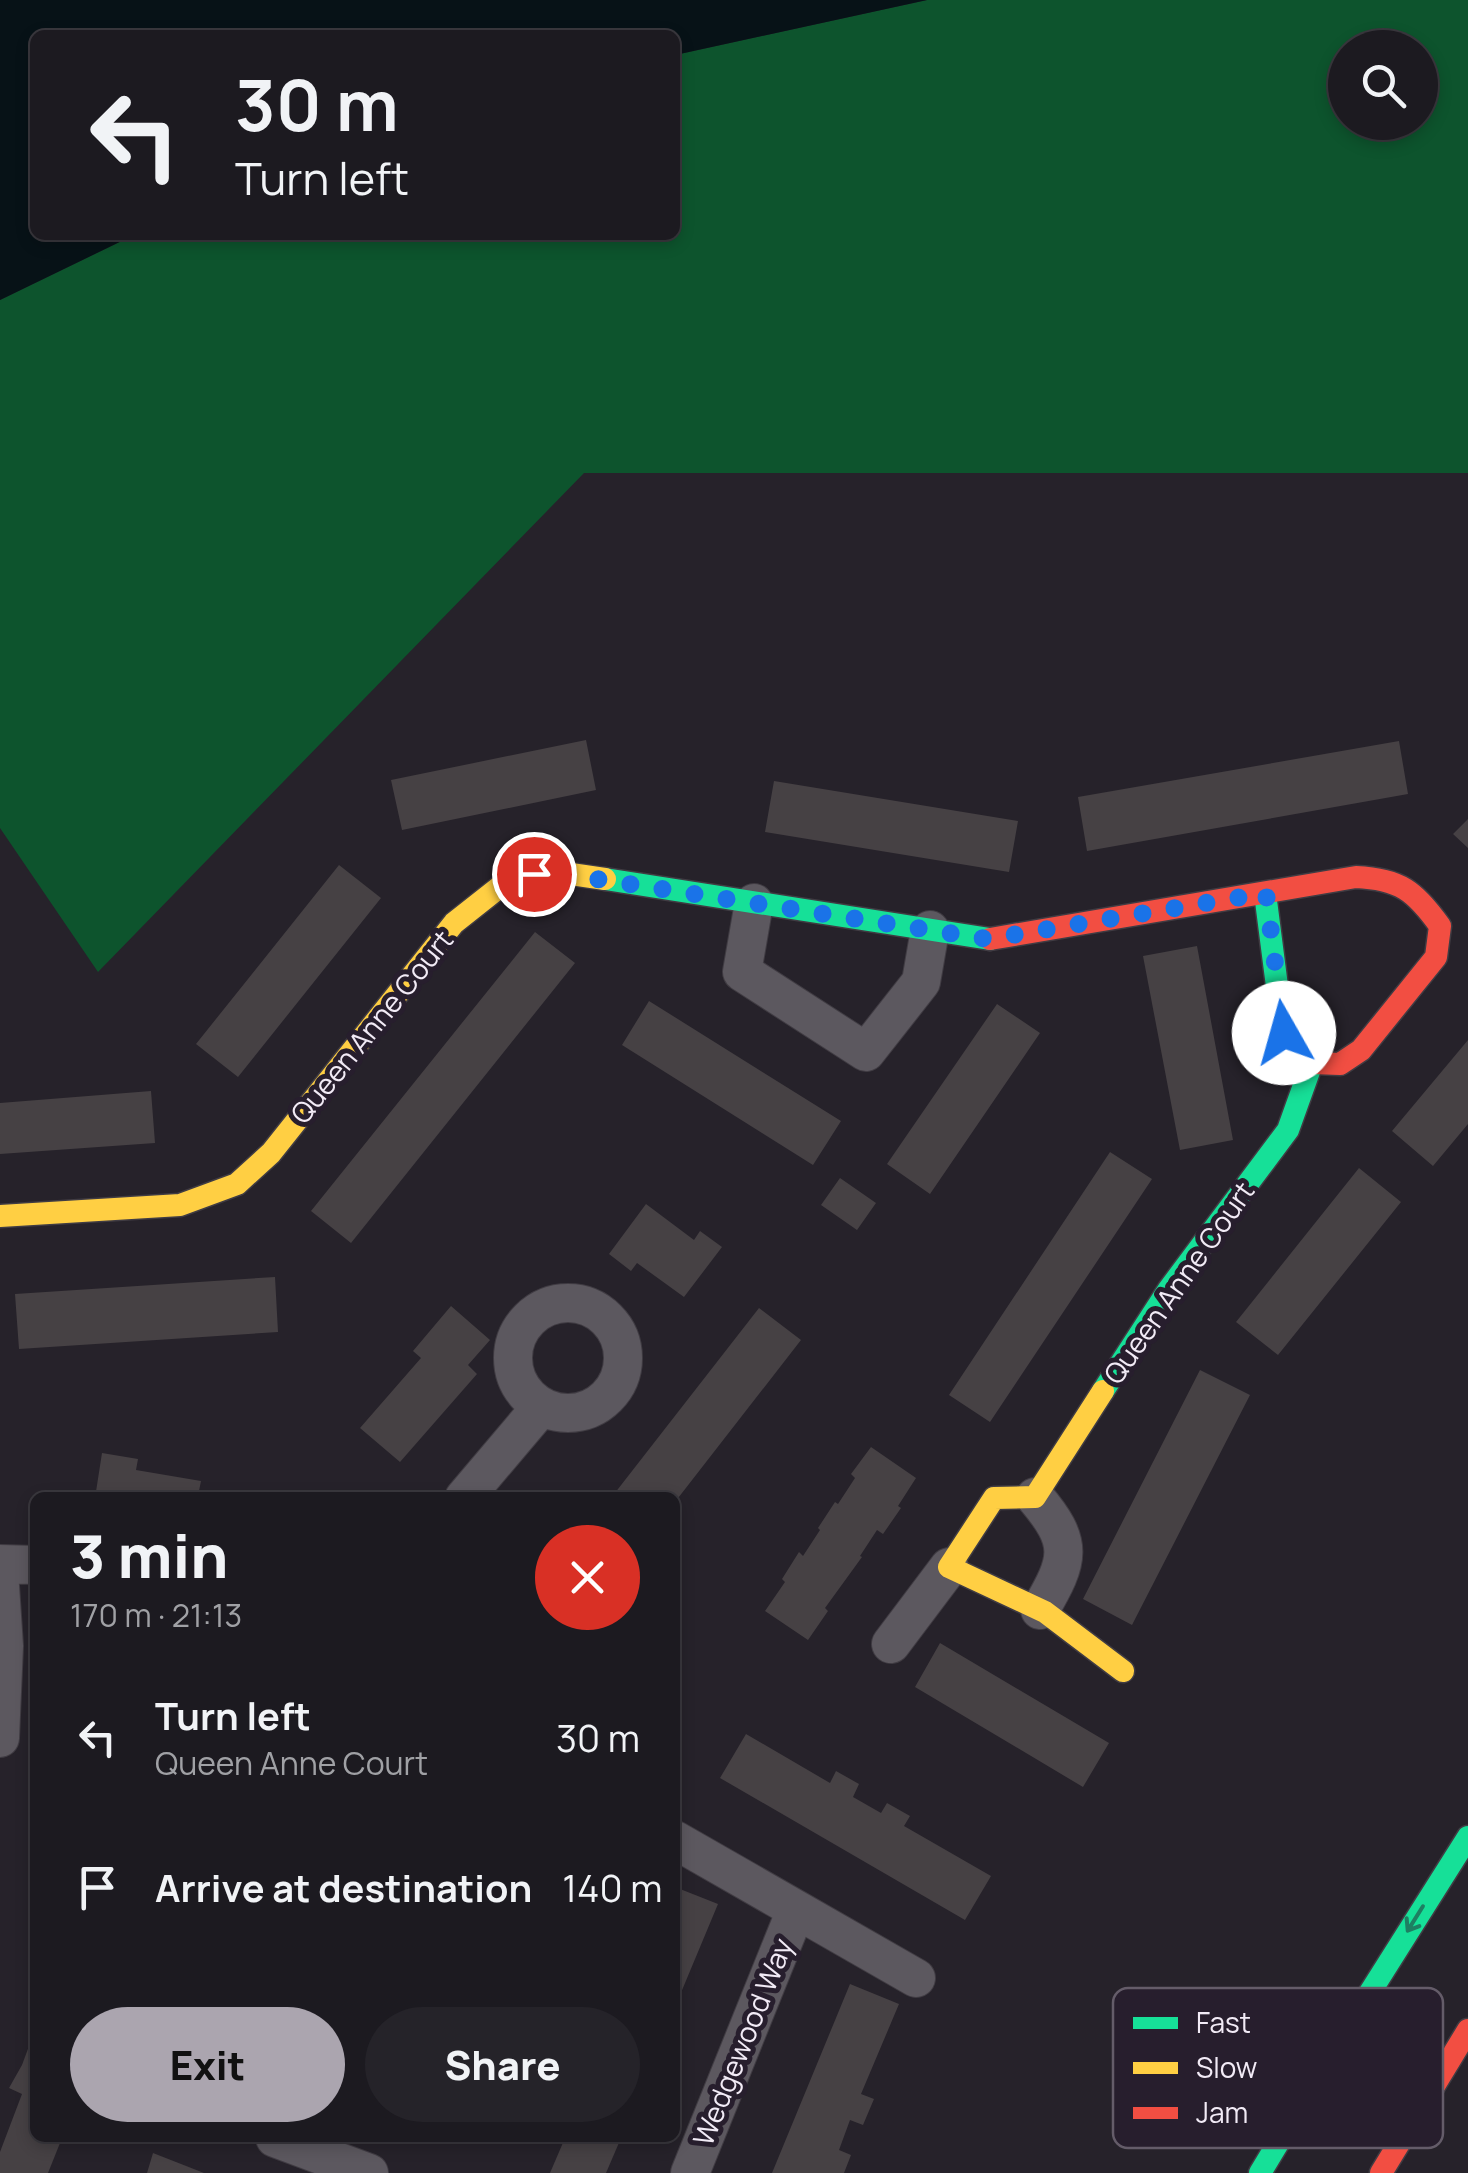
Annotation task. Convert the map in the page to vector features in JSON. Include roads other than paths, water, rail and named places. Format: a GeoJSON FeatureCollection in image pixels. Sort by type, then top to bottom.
{"type":"FeatureCollection","features":[{"type":"Feature","properties":{"kind":"main road","name":"Queen Anne Court"},"geometry":{"type":"LineString","coordinates":[[0,1216],[180,1205],[237,1184],[271,1154],[454,924],[506,882],[534,874],[564,874],[988,939],[1356,877],[1384,878],[1418,895],[1440,926],[1436,957],[1361,1050],[1340,1064],[1312,1063],[1288,1130],[1170,1290],[1034,1496]]}},
{"type":"Feature","properties":{"kind":"main road"},"geometry":{"type":"LineString","coordinates":[[1266,893],[1284,1033],[1294,1052],[1312,1063]]}},
{"type":"Feature","properties":{"kind":"main road"},"geometry":{"type":"LineString","coordinates":[[1034,1496],[994,1498],[949,1567],[1040,1610],[1123,1671]]}},
{"type":"Feature","properties":{"kind":"main road"},"geometry":{"type":"LineString","coordinates":[[1373,1988],[1468,1837]]}},
{"type":"Feature","properties":{"kind":"main road"},"geometry":{"type":"LineString","coordinates":[[1443,2071],[1468,2030]]}},
{"type":"Feature","properties":{"kind":"main road"},"geometry":{"type":"LineString","coordinates":[[1260,2173],[1275,2148]]}},
{"type":"Feature","properties":{"kind":"main road"},"geometry":{"type":"LineString","coordinates":[[1381,2173],[1396,2148]]}},
{"type":"Feature","properties":{"kind":"street"},"geometry":{"type":"LineString","coordinates":[[754,903],[742,972],[866,1052],[921,982],[930,930]]}},
{"type":"Feature","properties":{"kind":"street"},"geometry":{"type":"LineString","coordinates":[[469,1492],[541,1407]]}},
{"type":"Feature","properties":{"kind":"street"},"geometry":{"type":"LineString","coordinates":[[1034,1496],[1057,1527],[1064,1550],[1056,1583],[1040,1610]]}},
{"type":"Feature","properties":{"kind":"street"},"geometry":{"type":"LineString","coordinates":[[0,1564],[30,1565]]}},
{"type":"Feature","properties":{"kind":"street"},"geometry":{"type":"LineString","coordinates":[[891,1644],[949,1567]]}},
{"type":"Feature","properties":{"kind":"street"},"geometry":{"type":"LineString","coordinates":[[0,1586],[4,1646],[0,1738]]}},
{"type":"Feature","properties":{"kind":"street","name":"Wedgewood Way"},"geometry":{"type":"LineString","coordinates":[[680,1843],[916,1978]]}},
{"type":"Feature","properties":{"kind":"street","name":"Wedgewood Way"},"geometry":{"type":"LineString","coordinates":[[690,2173],[796,1910]]}},
{"type":"Feature","properties":{"kind":"street"},"geometry":{"type":"LineString","coordinates":[[296,2142],[369,2173]]}}]}
